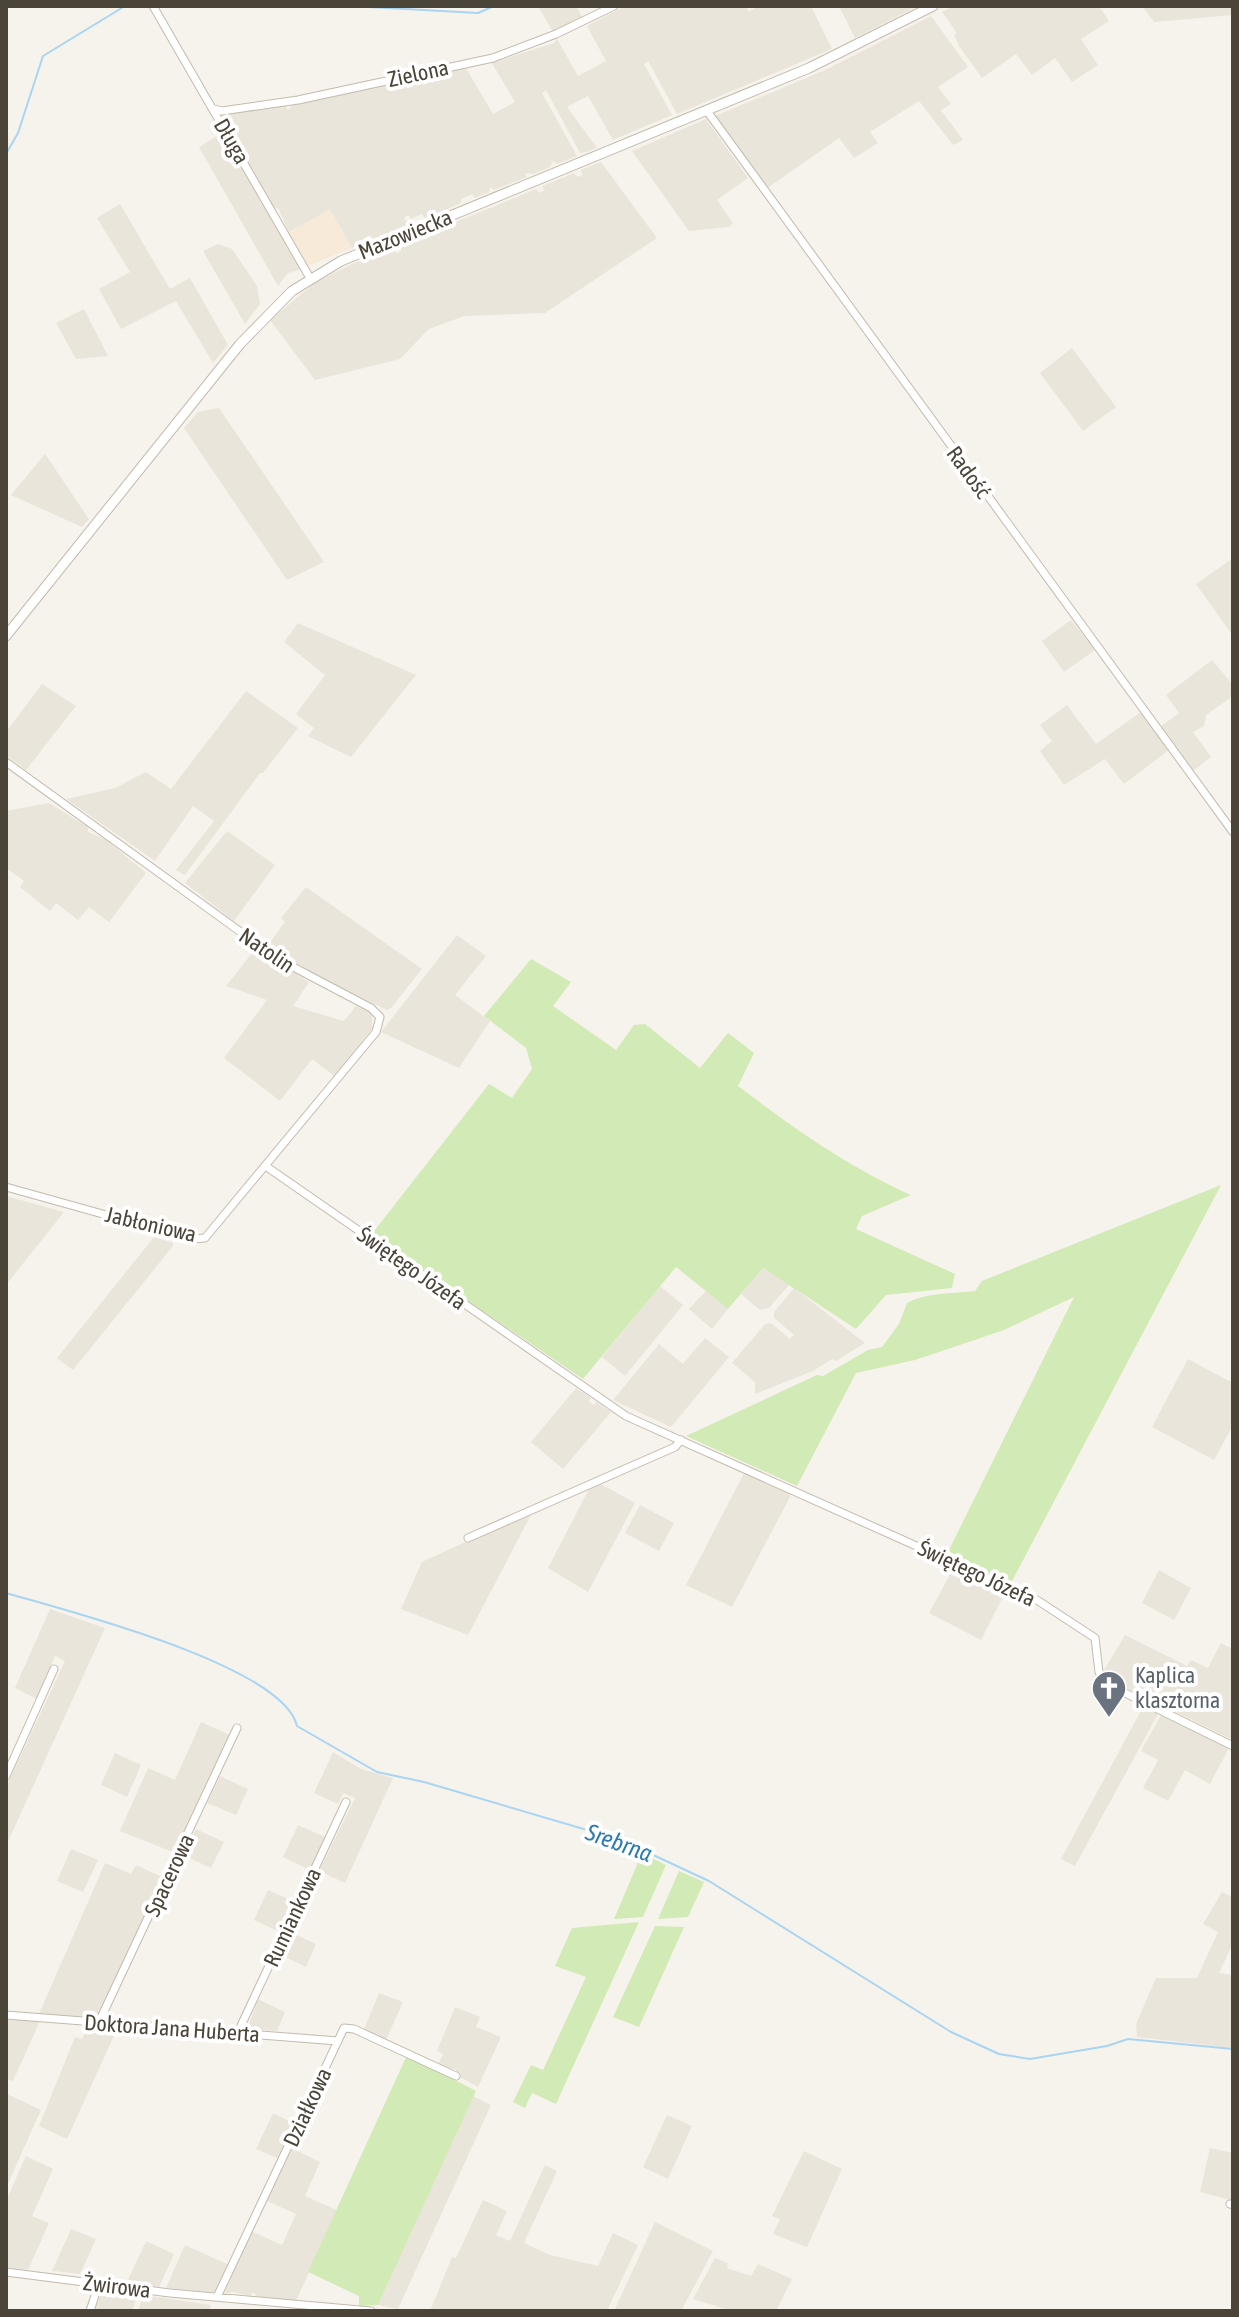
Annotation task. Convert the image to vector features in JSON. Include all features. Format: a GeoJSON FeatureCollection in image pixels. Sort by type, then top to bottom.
{"type":"FeatureCollection","features":[{"type":"Feature","properties":{"kind":"street","name":"Długa"},"geometry":{"type":"LineString","coordinates":[[153,6],[310,278]]}},
{"type":"Feature","properties":{"kind":"street","name":"Zielona"},"geometry":{"type":"LineString","coordinates":[[214,109],[222,111],[298,100],[493,58],[556,34],[614,6]]}},
{"type":"Feature","properties":{"kind":"street","name":"Mazowiecka"},"geometry":{"type":"LineString","coordinates":[[6,636],[258,323],[310,278],[359,253],[809,68],[933,6]]}},
{"type":"Feature","properties":{"kind":"street","name":"Radość"},"geometry":{"type":"LineString","coordinates":[[707,111],[1233,832]]}},
{"type":"Feature","properties":{"kind":"street","name":"Natolin"},"geometry":{"type":"LineString","coordinates":[[6,762],[278,959],[378,1013],[376,1032],[267,1167]]}},
{"type":"Feature","properties":{"kind":"street","name":"Jabłoniowa"},"geometry":{"type":"LineString","coordinates":[[6,1187],[192,1239],[205,1238],[267,1167]]}},
{"type":"Feature","properties":{"kind":"street","name":"Świętego Józefa"},"geometry":{"type":"LineString","coordinates":[[267,1167],[616,1409],[1044,1604],[1095,1638],[1099,1672],[1105,1683],[1233,1746]]}},
{"type":"Feature","properties":{"kind":"street"},"geometry":{"type":"LineString","coordinates":[[468,1538],[675,1447],[681,1440]]}},
{"type":"Feature","properties":{"kind":"street"},"geometry":{"type":"LineString","coordinates":[[6,1776],[54,1669]]}},
{"type":"Feature","properties":{"kind":"street","name":"Spacerowa"},"geometry":{"type":"LineString","coordinates":[[99,2022],[237,1728]]}},
{"type":"Feature","properties":{"kind":"street","name":"Rumiankowa"},"geometry":{"type":"LineString","coordinates":[[238,2032],[346,1802]]}},
{"type":"Feature","properties":{"kind":"street","name":"Doktora Jana Huberta"},"geometry":{"type":"LineString","coordinates":[[6,2015],[338,2041]]}},
{"type":"Feature","properties":{"kind":"street","name":"Działkowa"},"geometry":{"type":"LineString","coordinates":[[217,2297],[344,2028],[354,2029],[456,2076]]}},
{"type":"Feature","properties":{"kind":"street","name":"Żwirowa"},"geometry":{"type":"LineString","coordinates":[[6,2272],[217,2297],[371,2311]]}},
{"type":"Feature","properties":{"kind":"street"},"geometry":{"type":"LineString","coordinates":[[90,2311],[99,2283]]}},
{"type":"Feature","properties":{"kind":"shaded area"},"geometry":{"type":"Polygon","coordinates":[[[538,6],[576,6],[583,19],[553,32],[538,6]]]}},
{"type":"Feature","properties":{"kind":"shaded area"},"geometry":{"type":"Polygon","coordinates":[[[625,6],[745,6],[749,12],[759,6],[811,6],[832,49],[677,114],[648,61],[644,64],[672,115],[613,140],[588,96],[567,107],[597,148],[580,153],[546,90],[542,93],[577,156],[557,164],[553,161],[550,167],[533,174],[525,173],[527,177],[494,190],[491,187],[489,192],[475,198],[472,194],[461,199],[461,203],[425,219],[422,214],[411,219],[408,215],[404,218],[409,224],[373,240],[370,235],[352,248],[330,210],[289,232],[278,208],[274,209],[221,116],[285,106],[288,110],[292,105],[466,68],[493,114],[515,102],[492,63],[554,43],[557,39],[578,76],[606,61],[587,26],[625,6]]]}},
{"type":"Feature","properties":{"kind":"shaded area"},"geometry":{"type":"Polygon","coordinates":[[[839,6],[918,6],[855,38],[839,6]]]}},
{"type":"Feature","properties":{"kind":"shaded area"},"geometry":{"type":"Polygon","coordinates":[[[954,6],[1099,6],[1109,21],[1081,39],[1098,65],[1072,82],[1055,58],[1032,75],[1016,54],[982,78],[959,46],[954,35],[957,33],[942,12],[954,6]]]}},
{"type":"Feature","properties":{"kind":"shaded area"},"geometry":{"type":"Polygon","coordinates":[[[1142,6],[1233,6],[1233,15],[1154,22],[1142,6]]]}},
{"type":"Feature","properties":{"kind":"shaded area"},"geometry":{"type":"Polygon","coordinates":[[[931,16],[968,67],[938,87],[951,104],[941,110],[963,140],[953,145],[919,101],[870,132],[878,143],[854,158],[839,138],[766,189],[713,117],[825,70],[931,16]]]}},
{"type":"Feature","properties":{"kind":"shaded area"},"geometry":{"type":"Polygon","coordinates":[[[706,119],[748,178],[717,200],[733,223],[729,227],[689,231],[632,151],[706,119]]]}},
{"type":"Feature","properties":{"kind":"shaded area"},"geometry":{"type":"Polygon","coordinates":[[[222,133],[302,269],[288,273],[278,286],[199,147],[222,133]]]}},
{"type":"Feature","properties":{"kind":"shaded area"},"geometry":{"type":"Polygon","coordinates":[[[601,162],[657,238],[545,313],[464,316],[429,329],[400,359],[315,380],[270,320],[316,282],[352,264],[391,249],[397,253],[401,251],[400,245],[424,235],[428,238],[433,235],[431,232],[536,189],[540,193],[544,190],[542,186],[574,173],[578,177],[583,175],[580,170],[601,162]]]}},
{"type":"Feature","properties":{"kind":"shaded area"},"geometry":{"type":"Polygon","coordinates":[[[120,204],[170,289],[190,278],[228,345],[213,363],[176,301],[121,329],[99,289],[130,272],[97,218],[120,204]]]}},
{"type":"Feature","properties":{"kind":"shaded area"},"geometry":{"type":"Polygon","coordinates":[[[330,209],[352,248],[307,266],[288,233],[330,209]]]}},
{"type":"Feature","properties":{"kind":"shaded area"},"geometry":{"type":"Polygon","coordinates":[[[218,244],[232,249],[257,286],[260,304],[245,324],[203,251],[218,244]]]}},
{"type":"Feature","properties":{"kind":"shaded area"},"geometry":{"type":"Polygon","coordinates":[[[84,309],[108,356],[76,359],[56,323],[84,309]]]}},
{"type":"Feature","properties":{"kind":"shaded area"},"geometry":{"type":"Polygon","coordinates":[[[1072,348],[1116,407],[1083,431],[1040,373],[1072,348]]]}},
{"type":"Feature","properties":{"kind":"shaded area"},"geometry":{"type":"Polygon","coordinates":[[[219,408],[324,562],[287,580],[184,428],[198,412],[219,408]]]}},
{"type":"Feature","properties":{"kind":"shaded area"},"geometry":{"type":"Polygon","coordinates":[[[45,454],[89,519],[82,527],[11,495],[45,454]]]}},
{"type":"Feature","properties":{"kind":"shaded area"},"geometry":{"type":"Polygon","coordinates":[[[1233,558],[1233,636],[1196,584],[1233,558]]]}},
{"type":"Feature","properties":{"kind":"shaded area"},"geometry":{"type":"Polygon","coordinates":[[[1071,620],[1095,650],[1064,672],[1042,641],[1071,620]]]}},
{"type":"Feature","properties":{"kind":"shaded area"},"geometry":{"type":"Polygon","coordinates":[[[298,623],[416,675],[351,757],[308,736],[314,728],[296,714],[325,675],[284,642],[298,623]]]}},
{"type":"Feature","properties":{"kind":"shaded area"},"geometry":{"type":"Polygon","coordinates":[[[1212,660],[1233,685],[1233,696],[1206,715],[1204,726],[1193,732],[1211,757],[1193,771],[1160,727],[1179,713],[1166,695],[1212,660]]]}},
{"type":"Feature","properties":{"kind":"shaded area"},"geometry":{"type":"Polygon","coordinates":[[[42,684],[76,706],[26,770],[6,755],[6,732],[42,684]]]}},
{"type":"Feature","properties":{"kind":"shaded area"},"geometry":{"type":"Polygon","coordinates":[[[246,691],[298,728],[260,773],[185,875],[176,870],[214,821],[193,806],[155,861],[66,799],[115,788],[146,772],[171,789],[246,691]]]}},
{"type":"Feature","properties":{"kind":"shaded area"},"geometry":{"type":"Polygon","coordinates":[[[1067,705],[1096,744],[1141,712],[1169,750],[1124,784],[1105,759],[1064,785],[1040,751],[1052,741],[1040,725],[1067,705]]]}},
{"type":"Feature","properties":{"kind":"shaded area"},"geometry":{"type":"Polygon","coordinates":[[[49,803],[88,827],[88,832],[105,839],[146,873],[109,922],[89,907],[78,920],[56,903],[50,911],[20,887],[24,881],[9,870],[6,872],[6,811],[49,803]]]}},
{"type":"Feature","properties":{"kind":"shaded area"},"geometry":{"type":"Polygon","coordinates":[[[227,831],[275,865],[234,921],[185,883],[227,831]]]}},
{"type":"Feature","properties":{"kind":"shaded area"},"geometry":{"type":"Polygon","coordinates":[[[306,887],[422,969],[391,1008],[387,1010],[322,979],[268,945],[285,922],[281,918],[306,887]]]}},
{"type":"Feature","properties":{"kind":"shaded area"},"geometry":{"type":"Polygon","coordinates":[[[457,935],[486,956],[455,995],[490,1021],[459,1068],[381,1032],[457,935]]]}},
{"type":"Feature","properties":{"kind":"shaded area"},"geometry":{"type":"Polygon","coordinates":[[[256,948],[309,982],[293,1006],[344,1021],[356,1006],[372,1013],[372,1029],[334,1076],[312,1059],[280,1101],[224,1058],[267,1000],[226,986],[256,948]]]}},
{"type":"Feature","properties":{"kind":"shaded area"},"geometry":{"type":"Polygon","coordinates":[[[6,1196],[64,1212],[6,1285],[6,1196]]]}},
{"type":"Feature","properties":{"kind":"shaded area"},"geometry":{"type":"Polygon","coordinates":[[[154,1237],[173,1243],[173,1246],[73,1370],[57,1358],[154,1237]]]}},
{"type":"Feature","properties":{"kind":"shaded area"},"geometry":{"type":"Polygon","coordinates":[[[763,1268],[789,1285],[769,1308],[760,1310],[741,1294],[763,1268]]]}},
{"type":"Feature","properties":{"kind":"shaded area"},"geometry":{"type":"Polygon","coordinates":[[[660,1286],[683,1305],[625,1376],[602,1357],[660,1286]]]}},
{"type":"Feature","properties":{"kind":"shaded area"},"geometry":{"type":"Polygon","coordinates":[[[794,1288],[865,1343],[836,1361],[832,1359],[813,1371],[755,1394],[755,1382],[732,1363],[765,1324],[771,1323],[790,1339],[794,1335],[774,1318],[774,1312],[794,1288]]]}},
{"type":"Feature","properties":{"kind":"shaded area"},"geometry":{"type":"Polygon","coordinates":[[[706,1291],[728,1309],[712,1329],[689,1309],[706,1291]]]}},
{"type":"Feature","properties":{"kind":"shaded area"},"geometry":{"type":"Polygon","coordinates":[[[705,1338],[729,1357],[671,1427],[613,1400],[659,1344],[683,1364],[705,1338]]]}},
{"type":"Feature","properties":{"kind":"shaded area"},"geometry":{"type":"Polygon","coordinates":[[[1188,1359],[1233,1383],[1233,1425],[1214,1460],[1152,1427],[1188,1359]]]}},
{"type":"Feature","properties":{"kind":"shaded area"},"geometry":{"type":"Polygon","coordinates":[[[576,1388],[591,1398],[589,1402],[594,1405],[596,1402],[611,1412],[563,1469],[531,1442],[576,1388]]]}},
{"type":"Feature","properties":{"kind":"shaded area"},"geometry":{"type":"Polygon","coordinates":[[[744,1473],[790,1494],[790,1497],[732,1607],[686,1585],[744,1473]]]}},
{"type":"Feature","properties":{"kind":"shaded area"},"geometry":{"type":"Polygon","coordinates":[[[601,1484],[635,1503],[588,1592],[548,1568],[589,1489],[601,1484]]]}},
{"type":"Feature","properties":{"kind":"shaded area"},"geometry":{"type":"Polygon","coordinates":[[[640,1505],[674,1523],[659,1551],[625,1533],[640,1505]]]}},
{"type":"Feature","properties":{"kind":"shaded area"},"geometry":{"type":"Polygon","coordinates":[[[533,1511],[468,1635],[401,1609],[422,1562],[533,1511]]]}},
{"type":"Feature","properties":{"kind":"shaded area"},"geometry":{"type":"Polygon","coordinates":[[[953,1569],[1006,1591],[981,1640],[929,1613],[953,1569]]]}},
{"type":"Feature","properties":{"kind":"shaded area"},"geometry":{"type":"Polygon","coordinates":[[[1159,1570],[1191,1588],[1174,1620],[1142,1603],[1159,1570]]]}},
{"type":"Feature","properties":{"kind":"shaded area"},"geometry":{"type":"Polygon","coordinates":[[[50,1609],[105,1628],[6,1846],[6,1787],[65,1661],[55,1656],[37,1699],[15,1688],[50,1609]]]}},
{"type":"Feature","properties":{"kind":"shaded area"},"geometry":{"type":"Polygon","coordinates":[[[1125,1635],[1187,1666],[1191,1660],[1208,1668],[1221,1643],[1233,1649],[1233,1740],[1104,1677],[1103,1672],[1125,1635]]]}},
{"type":"Feature","properties":{"kind":"shaded area"},"geometry":{"type":"Polygon","coordinates":[[[1143,1707],[1158,1714],[1075,1866],[1061,1859],[1143,1707]]]}},
{"type":"Feature","properties":{"kind":"shaded area"},"geometry":{"type":"Polygon","coordinates":[[[1161,1715],[1229,1748],[1210,1784],[1185,1770],[1168,1801],[1143,1788],[1158,1760],[1141,1751],[1161,1715]]]}},
{"type":"Feature","properties":{"kind":"shaded area"},"geometry":{"type":"Polygon","coordinates":[[[201,1722],[230,1735],[175,1853],[120,1831],[148,1768],[175,1780],[201,1722]]]}},
{"type":"Feature","properties":{"kind":"shaded area"},"geometry":{"type":"Polygon","coordinates":[[[333,1752],[361,1769],[393,1778],[345,1883],[319,1871],[355,1798],[343,1793],[338,1804],[314,1793],[333,1752]]]}},
{"type":"Feature","properties":{"kind":"shaded area"},"geometry":{"type":"Polygon","coordinates":[[[115,1753],[141,1765],[127,1797],[101,1785],[115,1753]]]}},
{"type":"Feature","properties":{"kind":"shaded area"},"geometry":{"type":"Polygon","coordinates":[[[220,1776],[248,1789],[236,1815],[207,1803],[220,1776]]]}},
{"type":"Feature","properties":{"kind":"shaded area"},"geometry":{"type":"Polygon","coordinates":[[[298,1825],[325,1837],[310,1870],[283,1857],[298,1825]]]}},
{"type":"Feature","properties":{"kind":"shaded area"},"geometry":{"type":"Polygon","coordinates":[[[196,1829],[224,1842],[211,1868],[183,1855],[196,1829]]]}},
{"type":"Feature","properties":{"kind":"shaded area"},"geometry":{"type":"Polygon","coordinates":[[[71,1849],[98,1860],[83,1892],[57,1881],[71,1849]]]}},
{"type":"Feature","properties":{"kind":"shaded area"},"geometry":{"type":"Polygon","coordinates":[[[105,1863],[131,1874],[136,1865],[164,1878],[101,2014],[96,2018],[39,2014],[105,1863]]]}},
{"type":"Feature","properties":{"kind":"shaded area"},"geometry":{"type":"Polygon","coordinates":[[[268,1890],[295,1902],[280,1932],[254,1920],[268,1890]]]}},
{"type":"Feature","properties":{"kind":"shaded area"},"geometry":{"type":"Polygon","coordinates":[[[1222,1892],[1233,1897],[1233,1943],[1219,1973],[1233,1975],[1233,2048],[1137,2037],[1136,2024],[1156,1978],[1197,1978],[1218,1932],[1203,1924],[1222,1892]]]}},
{"type":"Feature","properties":{"kind":"shaded area"},"geometry":{"type":"Polygon","coordinates":[[[290,1932],[316,1944],[306,1967],[279,1954],[290,1932]]]}},
{"type":"Feature","properties":{"kind":"shaded area"},"geometry":{"type":"Polygon","coordinates":[[[379,1993],[403,2002],[386,2040],[364,2029],[379,1993]]]}},
{"type":"Feature","properties":{"kind":"shaded area"},"geometry":{"type":"Polygon","coordinates":[[[258,1999],[285,2012],[277,2031],[247,2029],[258,1999]]]}},
{"type":"Feature","properties":{"kind":"shaded area"},"geometry":{"type":"Polygon","coordinates":[[[455,2007],[480,2017],[476,2027],[501,2037],[478,2087],[460,2077],[455,2069],[437,2066],[443,2054],[437,2051],[455,2007]]]}},
{"type":"Feature","properties":{"kind":"shaded area"},"geometry":{"type":"Polygon","coordinates":[[[6,2018],[40,2021],[13,2081],[6,2079],[6,2018]]]}},
{"type":"Feature","properties":{"kind":"shaded area"},"geometry":{"type":"Polygon","coordinates":[[[88,2027],[117,2029],[67,2139],[39,2126],[75,2037],[82,2039],[88,2027]]]}},
{"type":"Feature","properties":{"kind":"shaded area"},"geometry":{"type":"Polygon","coordinates":[[[7,2094],[41,2110],[6,2188],[6,2097],[7,2094]]]}},
{"type":"Feature","properties":{"kind":"shaded area"},"geometry":{"type":"Polygon","coordinates":[[[473,2096],[491,2105],[398,2309],[378,2305],[473,2096]]]}},
{"type":"Feature","properties":{"kind":"shaded area"},"geometry":{"type":"Polygon","coordinates":[[[273,2113],[295,2124],[279,2159],[256,2149],[273,2113]]]}},
{"type":"Feature","properties":{"kind":"shaded area"},"geometry":{"type":"Polygon","coordinates":[[[667,2115],[692,2126],[668,2179],[643,2167],[667,2115]]]}},
{"type":"Feature","properties":{"kind":"shaded area"},"geometry":{"type":"Polygon","coordinates":[[[291,2148],[320,2162],[305,2196],[337,2210],[296,2301],[258,2297],[253,2292],[250,2296],[233,2292],[224,2294],[251,2231],[282,2245],[296,2214],[267,2201],[291,2148]]]}},
{"type":"Feature","properties":{"kind":"shaded area"},"geometry":{"type":"Polygon","coordinates":[[[1210,2148],[1233,2153],[1233,2201],[1200,2192],[1210,2148]]]}},
{"type":"Feature","properties":{"kind":"shaded area"},"geometry":{"type":"Polygon","coordinates":[[[804,2151],[842,2169],[807,2247],[773,2234],[780,2219],[772,2216],[804,2151]]]}},
{"type":"Feature","properties":{"kind":"shaded area"},"geometry":{"type":"Polygon","coordinates":[[[26,2156],[53,2169],[32,2216],[49,2223],[28,2270],[6,2267],[6,2201],[26,2156]]]}},
{"type":"Feature","properties":{"kind":"shaded area"},"geometry":{"type":"Polygon","coordinates":[[[545,2165],[557,2171],[524,2243],[550,2255],[598,2266],[613,2233],[638,2245],[607,2311],[430,2311],[452,2257],[456,2258],[483,2200],[507,2211],[496,2235],[510,2241],[545,2165]]]}},
{"type":"Feature","properties":{"kind":"shaded area"},"geometry":{"type":"Polygon","coordinates":[[[655,2222],[713,2251],[681,2311],[614,2311],[655,2222]]]}},
{"type":"Feature","properties":{"kind":"shaded area"},"geometry":{"type":"Polygon","coordinates":[[[71,2229],[96,2239],[80,2274],[52,2271],[71,2229]]]}},
{"type":"Feature","properties":{"kind":"shaded area"},"geometry":{"type":"Polygon","coordinates":[[[146,2241],[174,2254],[159,2287],[127,2282],[146,2241]]]}},
{"type":"Feature","properties":{"kind":"shaded area"},"geometry":{"type":"Polygon","coordinates":[[[185,2245],[229,2265],[215,2293],[166,2288],[185,2245]]]}},
{"type":"Feature","properties":{"kind":"shaded area"},"geometry":{"type":"Polygon","coordinates":[[[715,2258],[728,2263],[727,2268],[751,2276],[758,2264],[792,2279],[776,2311],[732,2311],[693,2299],[715,2258]]]}},
{"type":"Feature","properties":{"kind":"shaded area"},"geometry":{"type":"Polygon","coordinates":[[[117,2288],[134,2289],[138,2295],[132,2311],[95,2311],[100,2295],[117,2288]]]}},
{"type":"Feature","properties":{"kind":"shaded area"},"geometry":{"type":"Polygon","coordinates":[[[143,2295],[211,2305],[209,2311],[138,2311],[143,2295]]]}},
{"type":"Feature","properties":{"kind":"green space"},"geometry":{"type":"Polygon","coordinates":[[[531,959],[571,982],[553,1006],[616,1050],[634,1025],[645,1024],[700,1068],[728,1033],[754,1053],[738,1086],[821,1145],[911,1195],[862,1216],[856,1229],[955,1274],[952,1288],[886,1295],[856,1329],[763,1268],[728,1309],[676,1267],[583,1379],[371,1235],[489,1084],[512,1098],[532,1069],[526,1048],[484,1016],[531,959]]]}},
{"type":"Feature","properties":{"kind":"green space"},"geometry":{"type":"Polygon","coordinates":[[[1221,1185],[1011,1583],[947,1554],[1074,1297],[1004,1330],[915,1360],[856,1373],[797,1486],[686,1436],[817,1375],[823,1376],[868,1350],[882,1347],[899,1324],[907,1303],[915,1299],[975,1291],[982,1281],[1221,1185]]]}},
{"type":"Feature","properties":{"kind":"green space"},"geometry":{"type":"Polygon","coordinates":[[[642,1853],[666,1865],[643,1917],[614,1919],[642,1853]]]}},
{"type":"Feature","properties":{"kind":"green space"},"geometry":{"type":"Polygon","coordinates":[[[679,1871],[704,1882],[688,1917],[658,1919],[679,1871]]]}},
{"type":"Feature","properties":{"kind":"green space"},"geometry":{"type":"Polygon","coordinates":[[[639,1922],[556,2104],[532,2093],[525,2108],[513,2102],[531,2065],[543,2070],[586,1977],[555,1966],[572,1928],[639,1922]]]}},
{"type":"Feature","properties":{"kind":"green space"},"geometry":{"type":"Polygon","coordinates":[[[655,1926],[684,1927],[639,2027],[613,2017],[655,1926]]]}},
{"type":"Feature","properties":{"kind":"green space"},"geometry":{"type":"Polygon","coordinates":[[[407,2055],[476,2091],[378,2305],[359,2306],[359,2296],[308,2272],[407,2055]]]}},
{"type":"Feature","properties":{"kind":"waterway"},"geometry":{"type":"LineString","coordinates":[[6,154],[18,133],[43,56],[125,6]]}},
{"type":"Feature","properties":{"kind":"waterway"},"geometry":{"type":"LineString","coordinates":[[350,6],[478,13],[494,6]]}},
{"type":"Feature","properties":{"kind":"waterway","name":"Srebrna"},"geometry":{"type":"LineString","coordinates":[[6,1593],[120,1626],[214,1662],[254,1682],[283,1703],[297,1726],[377,1772],[424,1782],[621,1840],[709,1881],[951,2032],[999,2054],[1030,2059],[1107,2046],[1128,2039],[1233,2049]]}},
{"type":"Feature","properties":{"kind":"place","name":"Kaplica klasztorna"},"geometry":{"type":"Point","coordinates":[1109,1719]}}]}
